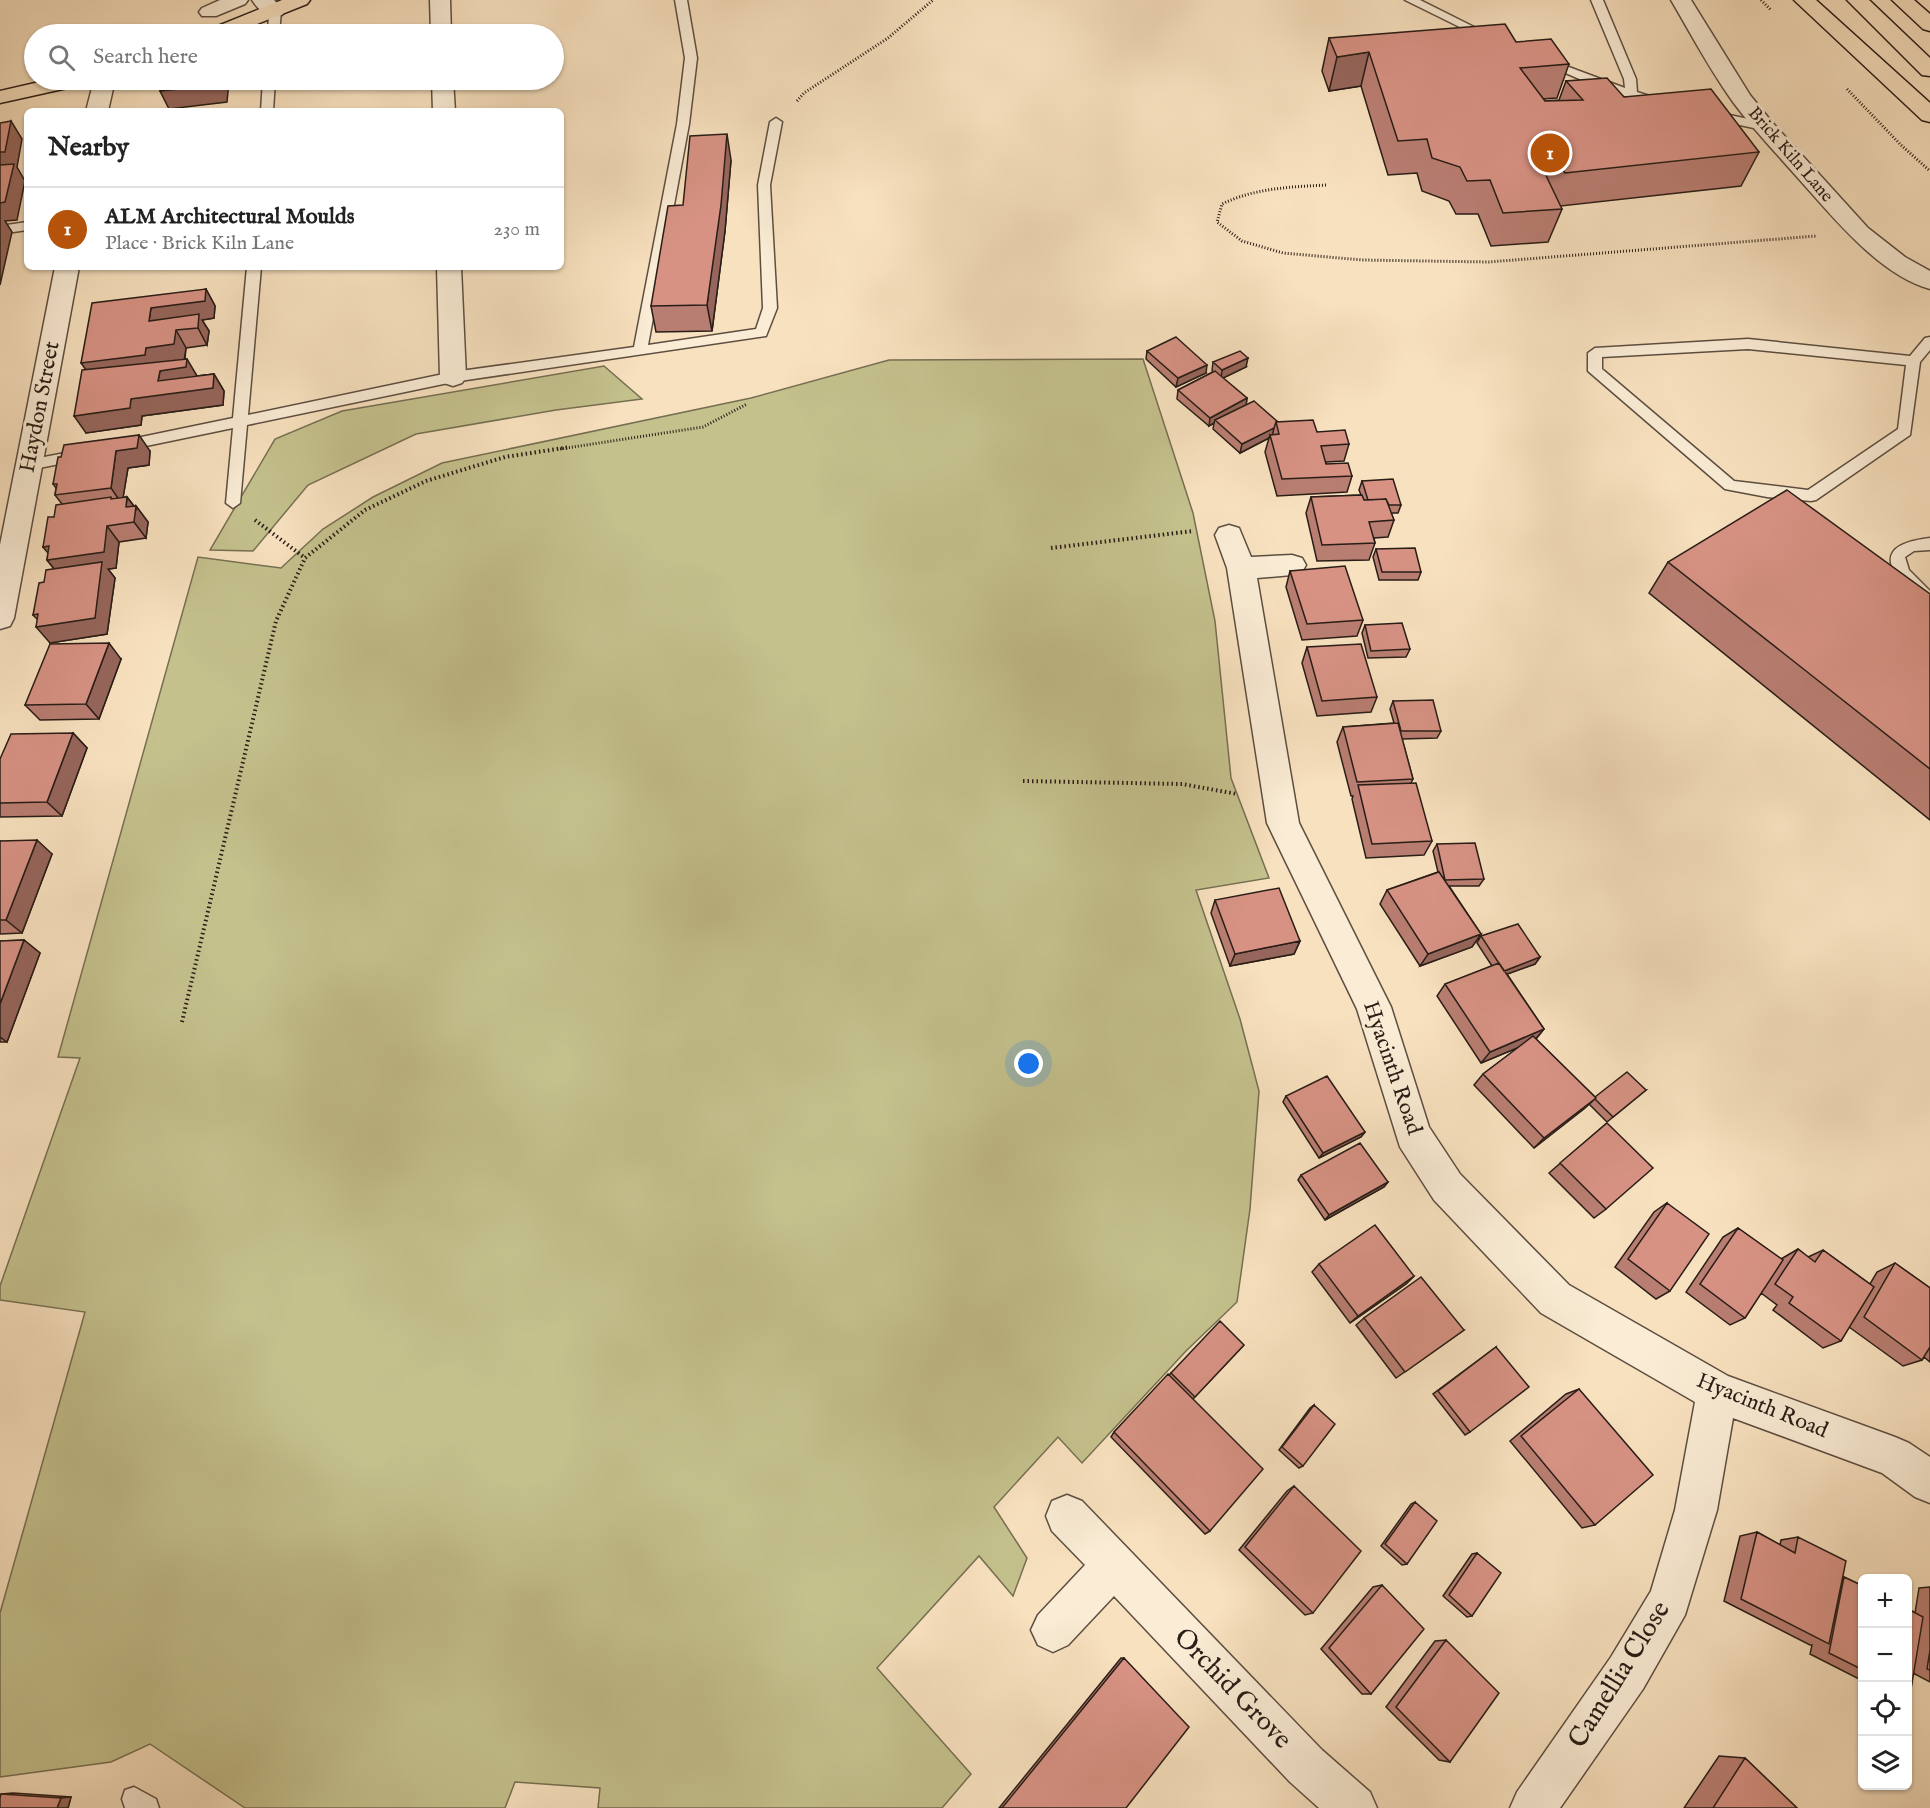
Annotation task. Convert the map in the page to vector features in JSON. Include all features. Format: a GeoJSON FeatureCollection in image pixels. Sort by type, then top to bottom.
{"type":"FeatureCollection","features":[{"type":"Feature","properties":{"kind":"highway"},"geometry":{"type":"LineString","coordinates":[[234,24],[268,6],[300,0]]}},
{"type":"Feature","properties":{"kind":"highway"},"geometry":{"type":"LineString","coordinates":[[1804,0],[1930,115]]}},
{"type":"Feature","properties":{"kind":"highway"},"geometry":{"type":"LineString","coordinates":[[1857,0],[1930,70]]}},
{"type":"Feature","properties":{"kind":"highway"},"geometry":{"type":"LineString","coordinates":[[1902,0],[1930,25]]}},
{"type":"Feature","properties":{"kind":"highway"},"geometry":{"type":"LineString","coordinates":[[0,97],[30,90]]}},
{"type":"Feature","properties":{"kind":"street"},"geometry":{"type":"LineString","coordinates":[[209,12],[238,0]]}},
{"type":"Feature","properties":{"kind":"street"},"geometry":{"type":"LineString","coordinates":[[440,0],[441,24]]}},
{"type":"Feature","properties":{"kind":"street","name":"Brick Kiln Lane"},"geometry":{"type":"LineString","coordinates":[[1682,0],[1741,98],[1763,126],[1860,233],[1897,262],[1930,281]]}},
{"type":"Feature","properties":{"kind":"street"},"geometry":{"type":"LineString","coordinates":[[98,108],[102,90]]}},
{"type":"Feature","properties":{"kind":"street"},"geometry":{"type":"LineString","coordinates":[[443,90],[444,108]]}},
{"type":"Feature","properties":{"kind":"street","name":"Haydon Street"},"geometry":{"type":"LineString","coordinates":[[0,618],[66,270]]}},
{"type":"Feature","properties":{"kind":"street"},"geometry":{"type":"LineString","coordinates":[[449,270],[453,377]]}},
{"type":"Feature","properties":{"kind":"street","name":"Hyacinth Road"},"geometry":{"type":"LineString","coordinates":[[1229,535],[1241,568],[1283,824],[1374,1007],[1413,1135],[1447,1187],[1554,1299],[1717,1392],[1895,1457],[1930,1482]]}},
{"type":"Feature","properties":{"kind":"street"},"geometry":{"type":"LineString","coordinates":[[1241,568],[1292,565]]}},
{"type":"Feature","properties":{"kind":"street","name":"Camellia Close"},"geometry":{"type":"LineString","coordinates":[[1533,1808],[1627,1673],[1670,1600],[1696,1510],[1717,1392]]}},
{"type":"Feature","properties":{"kind":"street","name":"Orchid Grove"},"geometry":{"type":"LineString","coordinates":[[1066,1516],[1306,1766],[1354,1808]]}},
{"type":"Feature","properties":{"kind":"street"},"geometry":{"type":"LineString","coordinates":[[1053,1630],[1114,1566]]}},
{"type":"Feature","properties":{"kind":"lane"},"geometry":{"type":"LineString","coordinates":[[640,350],[686,102],[691,58],[681,0]]}},
{"type":"Feature","properties":{"kind":"lane"},"geometry":{"type":"LineString","coordinates":[[1411,0],[1497,41]]}},
{"type":"Feature","properties":{"kind":"lane"},"geometry":{"type":"LineString","coordinates":[[1597,0],[1630,78],[1631,94]]}},
{"type":"Feature","properties":{"kind":"lane"},"geometry":{"type":"LineString","coordinates":[[268,6],[271,24]]}},
{"type":"Feature","properties":{"kind":"lane"},"geometry":{"type":"LineString","coordinates":[[1539,59],[1602,85],[1673,107]]}},
{"type":"Feature","properties":{"kind":"lane"},"geometry":{"type":"LineString","coordinates":[[267,108],[268,90]]}},
{"type":"Feature","properties":{"kind":"lane"},"geometry":{"type":"LineString","coordinates":[[1697,112],[1763,126]]}},
{"type":"Feature","properties":{"kind":"lane"},"geometry":{"type":"LineString","coordinates":[[29,465],[453,377],[761,333],[770,308],[764,185],[776,122]]}},
{"type":"Feature","properties":{"kind":"lane"},"geometry":{"type":"LineString","coordinates":[[0,230],[24,226]]}},
{"type":"Feature","properties":{"kind":"lane"},"geometry":{"type":"LineString","coordinates":[[233,503],[254,270]]}},
{"type":"Feature","properties":{"kind":"lane"},"geometry":{"type":"LineString","coordinates":[[1913,360],[1748,344],[1594,353],[1595,371],[1730,485],[1767,492],[1811,496],[1905,431],[1913,360],[1930,340]]}},
{"type":"Feature","properties":{"kind":"lane"},"geometry":{"type":"LineString","coordinates":[[1930,544],[1917,544],[1905,550],[1898,557],[1897,565],[1903,577],[1930,600]]}},
{"type":"Feature","properties":{"kind":"path"},"geometry":{"type":"LineString","coordinates":[[776,122],[804,93],[909,24],[933,0]]}},
{"type":"Feature","properties":{"kind":"path"},"geometry":{"type":"LineString","coordinates":[[1326,184],[1266,189],[1239,194],[1222,204],[1217,222],[1242,241],[1283,253],[1362,260],[1489,262],[1860,233]]}},
{"type":"Feature","properties":{"kind":"path"},"geometry":{"type":"LineString","coordinates":[[182,1022],[276,621],[305,558],[365,510],[426,481],[505,457],[703,427],[747,404]]}},
{"type":"Feature","properties":{"kind":"path"},"geometry":{"type":"LineString","coordinates":[[233,503],[305,558]]}},
{"type":"Feature","properties":{"kind":"path"},"geometry":{"type":"LineString","coordinates":[[1051,548],[1191,531],[1229,535]]}},
{"type":"Feature","properties":{"kind":"path"},"geometry":{"type":"LineString","coordinates":[[1023,781],[1182,784],[1280,803]]}},
{"type":"Feature","properties":{"kind":"shaded area"},"geometry":{"type":"Polygon","coordinates":[[[1143,359],[1193,513],[1215,621],[1231,778],[1269,878],[1196,890],[1240,1019],[1259,1091],[1250,1209],[1237,1302],[1186,1351],[1082,1463],[1058,1437],[994,1507],[1027,1558],[1013,1596],[979,1556],[877,1668],[971,1774],[942,1808],[598,1808],[600,1788],[515,1782],[505,1808],[245,1808],[150,1744],[111,1762],[0,1777],[0,1613],[85,1312],[0,1300],[0,1286],[80,1058],[58,1057],[198,557],[281,568],[323,529],[373,497],[442,463],[751,398],[889,360],[1143,359]]]}},
{"type":"Feature","properties":{"kind":"shaded area"},"geometry":{"type":"Polygon","coordinates":[[[604,366],[642,399],[556,410],[416,434],[308,485],[253,551],[210,550],[275,439],[342,411],[604,366]]]}},
{"type":"Feature","properties":{"kind":"building"},"geometry":{"type":"Polygon","coordinates":[[[1505,24],[1516,42],[1551,39],[1569,64],[1520,68],[1545,101],[1583,100],[1566,81],[1607,78],[1624,97],[1711,89],[1759,152],[1565,173],[1560,167],[1542,167],[1562,209],[1503,213],[1490,180],[1467,181],[1460,167],[1432,158],[1427,139],[1398,141],[1369,52],[1337,57],[1329,38],[1505,24]]]}},
{"type":"Feature","properties":{"kind":"building"},"geometry":{"type":"Polygon","coordinates":[[[11,121],[5,152],[0,152],[0,123],[11,121]]]}},
{"type":"Feature","properties":{"kind":"building"},"geometry":{"type":"Polygon","coordinates":[[[727,134],[721,205],[707,305],[651,306],[668,206],[683,205],[690,136],[727,134]]]}},
{"type":"Feature","properties":{"kind":"building"},"geometry":{"type":"Polygon","coordinates":[[[14,164],[5,202],[0,203],[0,165],[14,164]]]}},
{"type":"Feature","properties":{"kind":"building"},"geometry":{"type":"Polygon","coordinates":[[[206,289],[205,301],[151,308],[149,321],[199,314],[198,328],[176,330],[174,344],[146,348],[145,355],[81,363],[92,303],[206,289]]]}},
{"type":"Feature","properties":{"kind":"building"},"geometry":{"type":"Polygon","coordinates":[[[1176,337],[1207,365],[1178,378],[1147,351],[1176,337]]]}},
{"type":"Feature","properties":{"kind":"building"},"geometry":{"type":"Polygon","coordinates":[[[1240,351],[1248,358],[1222,370],[1213,362],[1240,351]]]}},
{"type":"Feature","properties":{"kind":"building"},"geometry":{"type":"Polygon","coordinates":[[[187,359],[186,367],[160,371],[158,381],[214,374],[213,388],[131,399],[130,408],[74,416],[82,370],[187,359]]]}},
{"type":"Feature","properties":{"kind":"building"},"geometry":{"type":"Polygon","coordinates":[[[1215,371],[1247,398],[1210,418],[1178,390],[1215,371]]]}},
{"type":"Feature","properties":{"kind":"building"},"geometry":{"type":"Polygon","coordinates":[[[1254,401],[1278,422],[1274,428],[1242,444],[1215,420],[1254,401]]]}},
{"type":"Feature","properties":{"kind":"building"},"geometry":{"type":"Polygon","coordinates":[[[1313,420],[1317,432],[1345,430],[1349,444],[1321,446],[1326,464],[1348,463],[1352,476],[1282,479],[1270,435],[1279,434],[1276,422],[1313,420]]]}},
{"type":"Feature","properties":{"kind":"building"},"geometry":{"type":"Polygon","coordinates":[[[139,435],[137,448],[116,451],[111,488],[55,495],[57,484],[53,484],[58,457],[61,457],[64,445],[139,435]]]}},
{"type":"Feature","properties":{"kind":"building"},"geometry":{"type":"Polygon","coordinates":[[[1393,479],[1401,505],[1389,505],[1386,499],[1368,500],[1362,481],[1393,479]]]}},
{"type":"Feature","properties":{"kind":"building"},"geometry":{"type":"Polygon","coordinates":[[[1787,490],[1930,594],[1930,769],[1668,562],[1787,490]]]}},
{"type":"Feature","properties":{"kind":"building"},"geometry":{"type":"Polygon","coordinates":[[[1362,495],[1364,500],[1386,499],[1394,520],[1369,522],[1375,543],[1322,545],[1311,497],[1362,495]]]}},
{"type":"Feature","properties":{"kind":"building"},"geometry":{"type":"Polygon","coordinates":[[[111,497],[111,499],[127,497],[126,507],[136,506],[134,522],[107,526],[104,552],[47,560],[49,546],[43,547],[48,517],[54,517],[56,505],[111,497]]]}},
{"type":"Feature","properties":{"kind":"building"},"geometry":{"type":"Polygon","coordinates":[[[1415,548],[1421,572],[1382,572],[1376,549],[1415,548]]]}},
{"type":"Feature","properties":{"kind":"building"},"geometry":{"type":"Polygon","coordinates":[[[102,562],[95,618],[36,627],[38,614],[33,615],[39,583],[44,582],[46,570],[102,562]]]}},
{"type":"Feature","properties":{"kind":"building"},"geometry":{"type":"Polygon","coordinates":[[[1345,566],[1363,620],[1307,624],[1290,571],[1345,566]]]}},
{"type":"Feature","properties":{"kind":"building"},"geometry":{"type":"Polygon","coordinates":[[[1402,623],[1410,649],[1371,651],[1365,625],[1402,623]]]}},
{"type":"Feature","properties":{"kind":"building"},"geometry":{"type":"Polygon","coordinates":[[[109,643],[86,704],[25,705],[50,644],[109,643]]]}},
{"type":"Feature","properties":{"kind":"building"},"geometry":{"type":"Polygon","coordinates":[[[1361,644],[1377,697],[1322,701],[1307,647],[1361,644]]]}},
{"type":"Feature","properties":{"kind":"building"},"geometry":{"type":"Polygon","coordinates":[[[1433,700],[1441,731],[1401,731],[1393,701],[1433,700]]]}},
{"type":"Feature","properties":{"kind":"building"},"geometry":{"type":"Polygon","coordinates":[[[1398,723],[1413,779],[1357,782],[1343,727],[1398,723]]]}},
{"type":"Feature","properties":{"kind":"building"},"geometry":{"type":"Polygon","coordinates":[[[73,733],[47,802],[0,803],[0,759],[11,734],[73,733]]]}},
{"type":"Feature","properties":{"kind":"building"},"geometry":{"type":"Polygon","coordinates":[[[1416,783],[1432,841],[1372,844],[1358,785],[1416,783]]]}},
{"type":"Feature","properties":{"kind":"building"},"geometry":{"type":"Polygon","coordinates":[[[37,840],[6,920],[0,920],[0,841],[37,840]]]}},
{"type":"Feature","properties":{"kind":"building"},"geometry":{"type":"Polygon","coordinates":[[[1475,843],[1484,879],[1445,880],[1437,844],[1475,843]]]}},
{"type":"Feature","properties":{"kind":"building"},"geometry":{"type":"Polygon","coordinates":[[[1439,872],[1481,934],[1428,954],[1387,890],[1439,872]]]}},
{"type":"Feature","properties":{"kind":"building"},"geometry":{"type":"Polygon","coordinates":[[[1279,888],[1300,941],[1235,954],[1215,900],[1279,888]]]}},
{"type":"Feature","properties":{"kind":"building"},"geometry":{"type":"Polygon","coordinates":[[[1518,924],[1540,957],[1504,971],[1481,936],[1518,924]]]}},
{"type":"Feature","properties":{"kind":"building"},"geometry":{"type":"Polygon","coordinates":[[[24,940],[0,1004],[0,941],[24,940]]]}},
{"type":"Feature","properties":{"kind":"building"},"geometry":{"type":"Polygon","coordinates":[[[1499,963],[1544,1029],[1490,1052],[1445,984],[1499,963]]]}},
{"type":"Feature","properties":{"kind":"building"},"geometry":{"type":"Polygon","coordinates":[[[1533,1036],[1596,1098],[1544,1138],[1483,1074],[1533,1036]]]}},
{"type":"Feature","properties":{"kind":"building"},"geometry":{"type":"Polygon","coordinates":[[[1627,1072],[1646,1090],[1613,1117],[1595,1097],[1627,1072]]]}},
{"type":"Feature","properties":{"kind":"building"},"geometry":{"type":"Polygon","coordinates":[[[1327,1076],[1365,1132],[1323,1153],[1286,1096],[1327,1076]]]}},
{"type":"Feature","properties":{"kind":"building"},"geometry":{"type":"Polygon","coordinates":[[[1607,1123],[1653,1168],[1606,1209],[1560,1163],[1607,1123]]]}},
{"type":"Feature","properties":{"kind":"building"},"geometry":{"type":"Polygon","coordinates":[[[1360,1143],[1388,1182],[1329,1215],[1301,1175],[1360,1143]]]}},
{"type":"Feature","properties":{"kind":"building"},"geometry":{"type":"Polygon","coordinates":[[[1667,1203],[1709,1234],[1670,1291],[1628,1259],[1667,1203]]]}},
{"type":"Feature","properties":{"kind":"building"},"geometry":{"type":"Polygon","coordinates":[[[1375,1225],[1414,1276],[1358,1316],[1319,1264],[1375,1225]]]}},
{"type":"Feature","properties":{"kind":"building"},"geometry":{"type":"Polygon","coordinates":[[[1738,1228],[1783,1260],[1745,1318],[1700,1284],[1738,1228]]]}},
{"type":"Feature","properties":{"kind":"building"},"geometry":{"type":"Polygon","coordinates":[[[1798,1249],[1815,1262],[1823,1250],[1874,1287],[1841,1341],[1789,1303],[1793,1297],[1775,1284],[1798,1249]]]}},
{"type":"Feature","properties":{"kind":"building"},"geometry":{"type":"Polygon","coordinates":[[[1895,1263],[1930,1288],[1930,1347],[1922,1360],[1864,1317],[1895,1263]]]}},
{"type":"Feature","properties":{"kind":"building"},"geometry":{"type":"Polygon","coordinates":[[[1421,1277],[1464,1330],[1405,1372],[1364,1318],[1421,1277]]]}},
{"type":"Feature","properties":{"kind":"building"},"geometry":{"type":"Polygon","coordinates":[[[1220,1321],[1244,1345],[1195,1397],[1171,1373],[1220,1321]]]}},
{"type":"Feature","properties":{"kind":"building"},"geometry":{"type":"Polygon","coordinates":[[[1496,1347],[1529,1387],[1470,1432],[1438,1391],[1496,1347]]]}},
{"type":"Feature","properties":{"kind":"building"},"geometry":{"type":"Polygon","coordinates":[[[1168,1374],[1263,1469],[1210,1531],[1114,1432],[1168,1374]]]}},
{"type":"Feature","properties":{"kind":"building"},"geometry":{"type":"Polygon","coordinates":[[[1579,1389],[1653,1475],[1595,1525],[1521,1436],[1579,1389]]]}},
{"type":"Feature","properties":{"kind":"building"},"geometry":{"type":"Polygon","coordinates":[[[1314,1405],[1335,1424],[1303,1466],[1282,1447],[1314,1405]]]}},
{"type":"Feature","properties":{"kind":"building"},"geometry":{"type":"Polygon","coordinates":[[[1294,1486],[1361,1551],[1313,1613],[1245,1547],[1294,1486]]]}},
{"type":"Feature","properties":{"kind":"building"},"geometry":{"type":"Polygon","coordinates":[[[1415,1502],[1437,1521],[1407,1564],[1385,1544],[1415,1502]]]}},
{"type":"Feature","properties":{"kind":"building"},"geometry":{"type":"Polygon","coordinates":[[[1757,1532],[1795,1553],[1798,1537],[1846,1561],[1829,1644],[1741,1599],[1757,1532]]]}},
{"type":"Feature","properties":{"kind":"building"},"geometry":{"type":"Polygon","coordinates":[[[1477,1553],[1501,1573],[1472,1616],[1449,1595],[1477,1553]]]}},
{"type":"Feature","properties":{"kind":"building"},"geometry":{"type":"Polygon","coordinates":[[[1844,1577],[1858,1584],[1858,1668],[1829,1653],[1844,1577]]]}},
{"type":"Feature","properties":{"kind":"building"},"geometry":{"type":"Polygon","coordinates":[[[1382,1585],[1424,1629],[1371,1694],[1329,1648],[1382,1585]]]}},
{"type":"Feature","properties":{"kind":"building"},"geometry":{"type":"Polygon","coordinates":[[[1912,1611],[1923,1617],[1912,1683],[1912,1611]]]}},
{"type":"Feature","properties":{"kind":"building"},"geometry":{"type":"Polygon","coordinates":[[[1446,1640],[1499,1693],[1450,1762],[1396,1707],[1446,1640]]]}},
{"type":"Feature","properties":{"kind":"building"},"geometry":{"type":"Polygon","coordinates":[[[1930,1650],[1930,1670],[1927,1669],[1930,1650]]]}},
{"type":"Feature","properties":{"kind":"building"},"geometry":{"type":"Polygon","coordinates":[[[1124,1658],[1189,1727],[1126,1808],[1002,1808],[1124,1658]]]}},
{"type":"Feature","properties":{"kind":"building"},"geometry":{"type":"Polygon","coordinates":[[[1745,1758],[1797,1808],[1713,1808],[1745,1758]]]}},
{"type":"Feature","properties":{"kind":"building"},"geometry":{"type":"Polygon","coordinates":[[[1,1794],[61,1798],[57,1808],[0,1808],[1,1794]]]}},
{"type":"Feature","properties":{"kind":"place","name":"ALM Architectural Moulds"},"geometry":{"type":"Point","coordinates":[1550,153]}}]}
